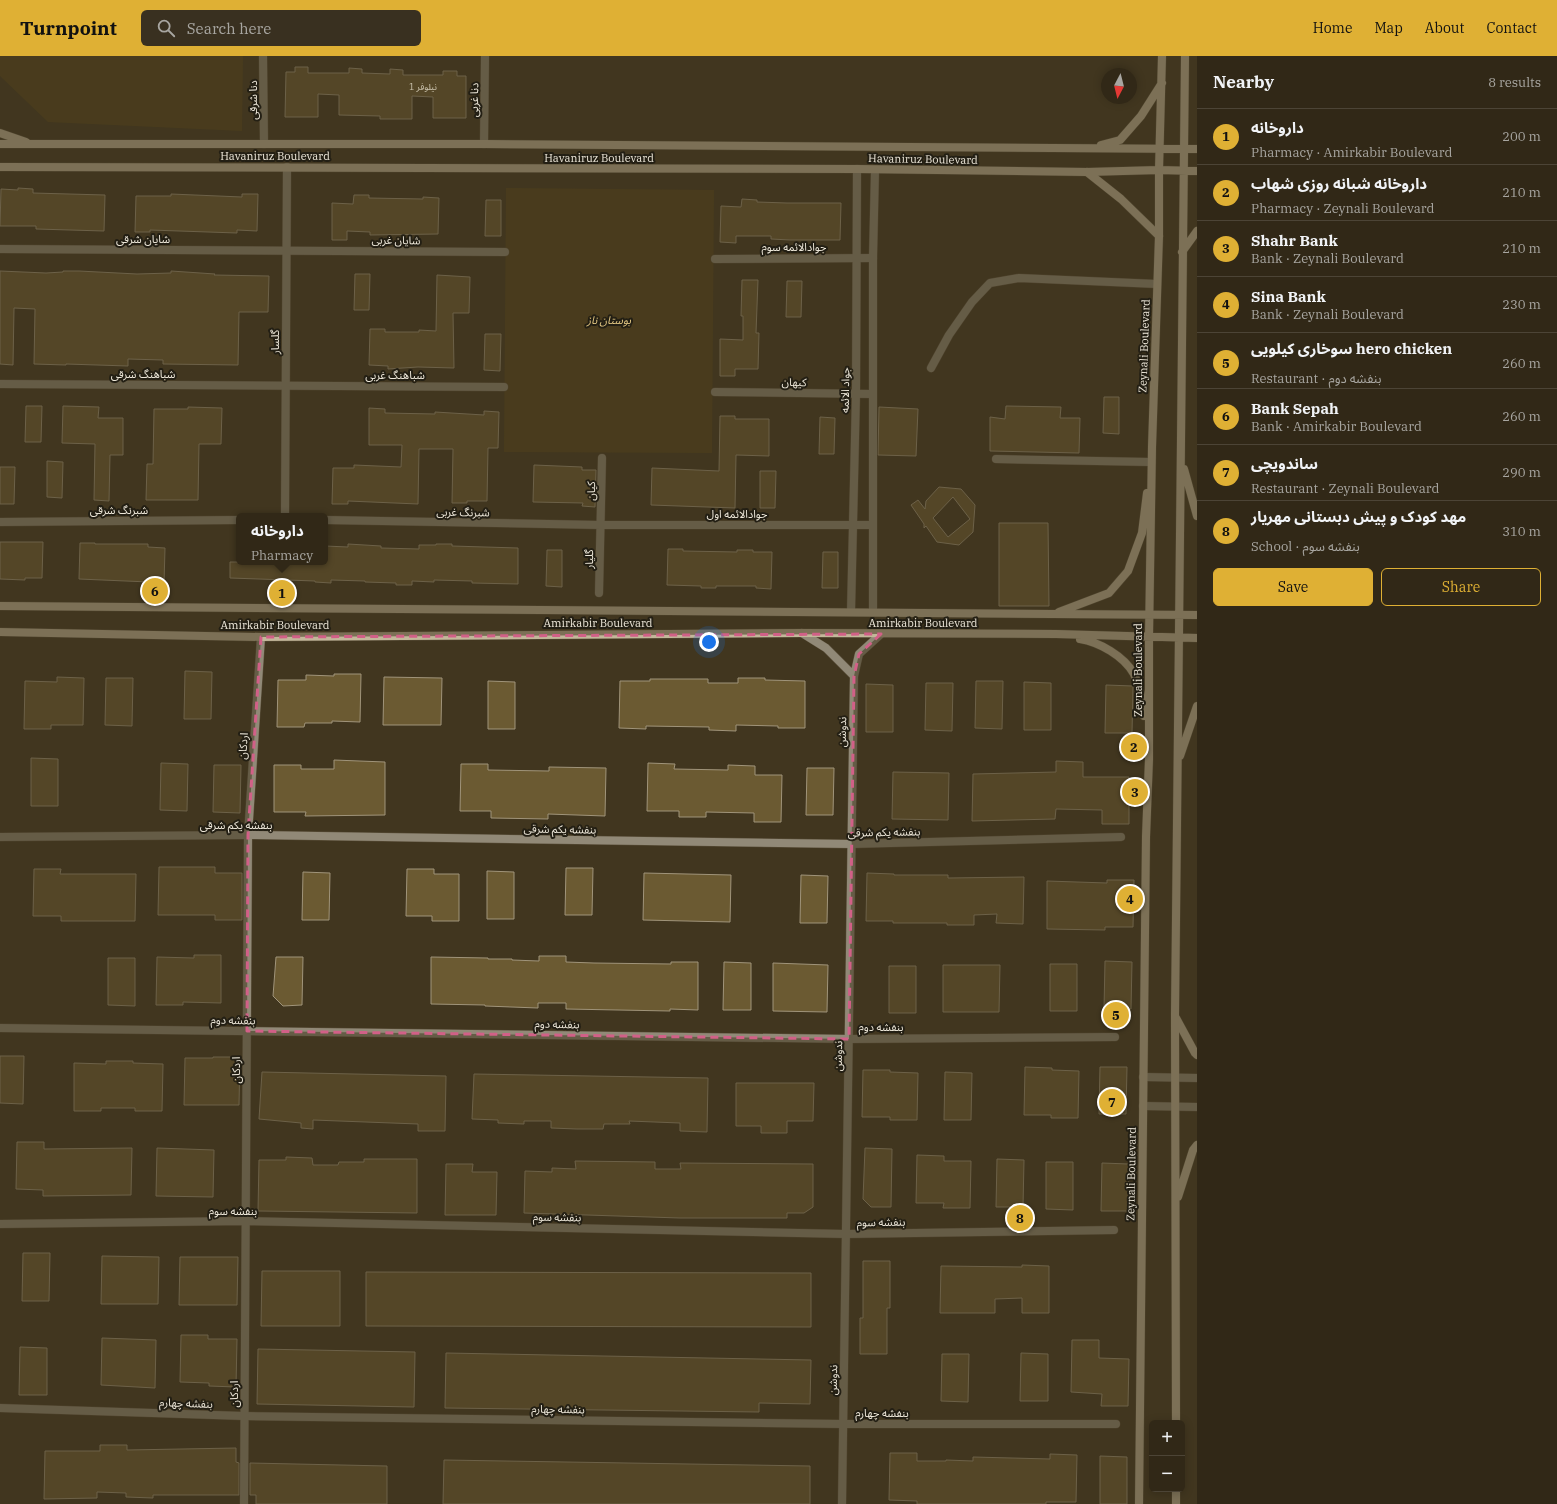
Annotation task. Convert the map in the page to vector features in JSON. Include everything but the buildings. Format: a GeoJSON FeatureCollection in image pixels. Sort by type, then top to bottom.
{"type":"FeatureCollection","features":[{"type":"Feature","properties":{"kind":"main road","name":"Zeynali Boulevard"},"geometry":{"type":"LineString","coordinates":[[1139,1504],[1146,837],[1149,759],[1149,615],[1152,447],[1160,236],[1159,170],[1162,56]]}},
{"type":"Feature","properties":{"kind":"main road"},"geometry":{"type":"LineString","coordinates":[[1176,1420],[1174,1078],[1185,56]]}},
{"type":"Feature","properties":{"kind":"main road"},"geometry":{"type":"LineString","coordinates":[[1093,148],[1120,140],[1141,116],[1162,82]]}},
{"type":"Feature","properties":{"kind":"main road"},"geometry":{"type":"LineString","coordinates":[[0,133],[35,145]]}},
{"type":"Feature","properties":{"kind":"main road","name":"Havaniruz Boulevard"},"geometry":{"type":"LineString","coordinates":[[0,144],[484,144],[1197,149]]}},
{"type":"Feature","properties":{"kind":"main road","name":"Havaniruz Boulevard"},"geometry":{"type":"LineString","coordinates":[[0,167],[857,169],[1087,172],[1159,170],[1197,171]]}},
{"type":"Feature","properties":{"kind":"main road"},"geometry":{"type":"LineString","coordinates":[[1087,172],[1121,199],[1160,236]]}},
{"type":"Feature","properties":{"kind":"main road"},"geometry":{"type":"LineString","coordinates":[[1182,252],[1197,231]]}},
{"type":"Feature","properties":{"kind":"main road"},"geometry":{"type":"LineString","coordinates":[[1055,614],[1108,593],[1128,571],[1142,533],[1152,447]]}},
{"type":"Feature","properties":{"kind":"main road"},"geometry":{"type":"LineString","coordinates":[[1181,458],[1197,516]]}},
{"type":"Feature","properties":{"kind":"main road","name":"Amirkabir Boulevard"},"geometry":{"type":"LineString","coordinates":[[0,606],[1197,615]]}},
{"type":"Feature","properties":{"kind":"main road","name":"Amirkabir Boulevard"},"geometry":{"type":"LineString","coordinates":[[0,632],[261,636],[802,633],[1056,634],[1197,638]]}},
{"type":"Feature","properties":{"kind":"main road"},"geometry":{"type":"LineString","coordinates":[[1056,634],[1092,641],[1116,653],[1133,673],[1143,700],[1149,759]]}},
{"type":"Feature","properties":{"kind":"main road"},"geometry":{"type":"LineString","coordinates":[[1177,762],[1197,706]]}},
{"type":"Feature","properties":{"kind":"main road"},"geometry":{"type":"LineString","coordinates":[[1175,1015],[1194,1053],[1197,1055]]}},
{"type":"Feature","properties":{"kind":"main road"},"geometry":{"type":"LineString","coordinates":[[1175,1205],[1193,1150],[1197,1145]]}},
{"type":"Feature","properties":{"kind":"main road"},"geometry":{"type":"LineString","coordinates":[[1176,1492],[1176,1504]]}},
{"type":"Feature","properties":{"kind":"street","name":"دنا شرقی"},"geometry":{"type":"LineString","coordinates":[[263,56],[264,144]]}},
{"type":"Feature","properties":{"kind":"street","name":"دنا غربی"},"geometry":{"type":"LineString","coordinates":[[484,144],[485,56]]}},
{"type":"Feature","properties":{"kind":"street","name":"گلسار"},"geometry":{"type":"LineString","coordinates":[[285,513],[288,167]]}},
{"type":"Feature","properties":{"kind":"street","name":"جواد الائمه"},"geometry":{"type":"LineString","coordinates":[[851,612],[856,394],[857,169]]}},
{"type":"Feature","properties":{"kind":"street"},"geometry":{"type":"LineString","coordinates":[[873,612],[872,394],[875,170]]}},
{"type":"Feature","properties":{"kind":"street","name":"شایان شرقی"},"geometry":{"type":"LineString","coordinates":[[0,249],[287,250]]}},
{"type":"Feature","properties":{"kind":"street","name":"شایان غربی"},"geometry":{"type":"LineString","coordinates":[[287,250],[505,252]]}},
{"type":"Feature","properties":{"kind":"street","name":"جوادالائمه سوم"},"geometry":{"type":"LineString","coordinates":[[715,259],[873,258]]}},
{"type":"Feature","properties":{"kind":"street"},"geometry":{"type":"LineString","coordinates":[[931,368],[949,335],[972,302],[990,283],[1019,278],[1157,284]]}},
{"type":"Feature","properties":{"kind":"street","name":"شباهنگ شرقی"},"geometry":{"type":"LineString","coordinates":[[0,384],[286,386]]}},
{"type":"Feature","properties":{"kind":"street","name":"شباهنگ غربی"},"geometry":{"type":"LineString","coordinates":[[286,386],[504,387]]}},
{"type":"Feature","properties":{"kind":"street","name":"کیهان"},"geometry":{"type":"LineString","coordinates":[[716,392],[872,394]]}},
{"type":"Feature","properties":{"kind":"street","name":"کیان"},"geometry":{"type":"LineString","coordinates":[[601,525],[602,458]]}},
{"type":"Feature","properties":{"kind":"street"},"geometry":{"type":"LineString","coordinates":[[996,459],[1150,462]]}},
{"type":"Feature","properties":{"kind":"street","name":"شبرنگ شرقی"},"geometry":{"type":"LineString","coordinates":[[0,522],[236,520]]}},
{"type":"Feature","properties":{"kind":"street","name":"شبرنگ غربی"},"geometry":{"type":"LineString","coordinates":[[328,520],[601,525]]}},
{"type":"Feature","properties":{"kind":"street","name":"جوادالائمه اول"},"geometry":{"type":"LineString","coordinates":[[601,525],[872,525]]}},
{"type":"Feature","properties":{"kind":"street","name":"گلیار"},"geometry":{"type":"LineString","coordinates":[[599,593],[601,525]]}},
{"type":"Feature","properties":{"kind":"street"},"geometry":{"type":"LineString","coordinates":[[802,633],[826,648],[854,676]]}},
{"type":"Feature","properties":{"kind":"street","name":"ندوشن"},"geometry":{"type":"LineString","coordinates":[[842,1504],[854,676],[859,654],[881,634]]}},
{"type":"Feature","properties":{"kind":"street","name":"اردکان"},"geometry":{"type":"LineString","coordinates":[[244,1504],[248,835],[261,636]]}},
{"type":"Feature","properties":{"kind":"street","name":"بنفشه یکم شرقی"},"geometry":{"type":"LineString","coordinates":[[0,836],[248,835],[851,844],[1121,837]]}},
{"type":"Feature","properties":{"kind":"street","name":"بنفشه دوم"},"geometry":{"type":"LineString","coordinates":[[0,1028],[849,1038],[1115,1037]]}},
{"type":"Feature","properties":{"kind":"street"},"geometry":{"type":"LineString","coordinates":[[1143,1076],[1197,1078]]}},
{"type":"Feature","properties":{"kind":"street"},"geometry":{"type":"LineString","coordinates":[[1143,1106],[1197,1107]]}},
{"type":"Feature","properties":{"kind":"street","name":"بنفشه سوم"},"geometry":{"type":"LineString","coordinates":[[0,1224],[246,1221],[846,1234],[1114,1230]]}},
{"type":"Feature","properties":{"kind":"street","name":"بنفشه چهارم"},"geometry":{"type":"LineString","coordinates":[[0,1408],[244,1416],[843,1424],[1116,1424]]}},
{"type":"Feature","properties":{"kind":"highlighted area"},"geometry":{"type":"Polygon","coordinates":[[[881,634],[859,654],[854,676],[849,1039],[247,1031],[248,835],[261,637],[881,634]]]}},
{"type":"Feature","properties":{"kind":"green space"},"geometry":{"type":"Polygon","coordinates":[[[0,56],[243,56],[242,131],[48,122],[0,76],[0,56]]]}},
{"type":"Feature","properties":{"kind":"green space","name":"بوستان ناز"},"geometry":{"type":"Polygon","coordinates":[[[506,188],[714,190],[712,453],[504,452],[506,188]]]}},
{"type":"Feature","properties":{"kind":"place","name":"Bank Sepah"},"geometry":{"type":"Point","coordinates":[155,591]}},
{"type":"Feature","properties":{"kind":"place","name":"داروخانه"},"geometry":{"type":"Point","coordinates":[282,593]}},
{"type":"Feature","properties":{"kind":"place","name":"داروخانه شبانه روزی شهاب"},"geometry":{"type":"Point","coordinates":[1134,747]}},
{"type":"Feature","properties":{"kind":"place","name":"Shahr Bank"},"geometry":{"type":"Point","coordinates":[1135,792]}},
{"type":"Feature","properties":{"kind":"place","name":"Sina Bank"},"geometry":{"type":"Point","coordinates":[1130,899]}},
{"type":"Feature","properties":{"kind":"place","name":"سوخاری کیلویی hero chicken"},"geometry":{"type":"Point","coordinates":[1116,1015]}},
{"type":"Feature","properties":{"kind":"place","name":"ساندویچی"},"geometry":{"type":"Point","coordinates":[1112,1102]}},
{"type":"Feature","properties":{"kind":"place","name":"مهد کودک و پیش دبستانی مهریار"},"geometry":{"type":"Point","coordinates":[1020,1218]}}]}
